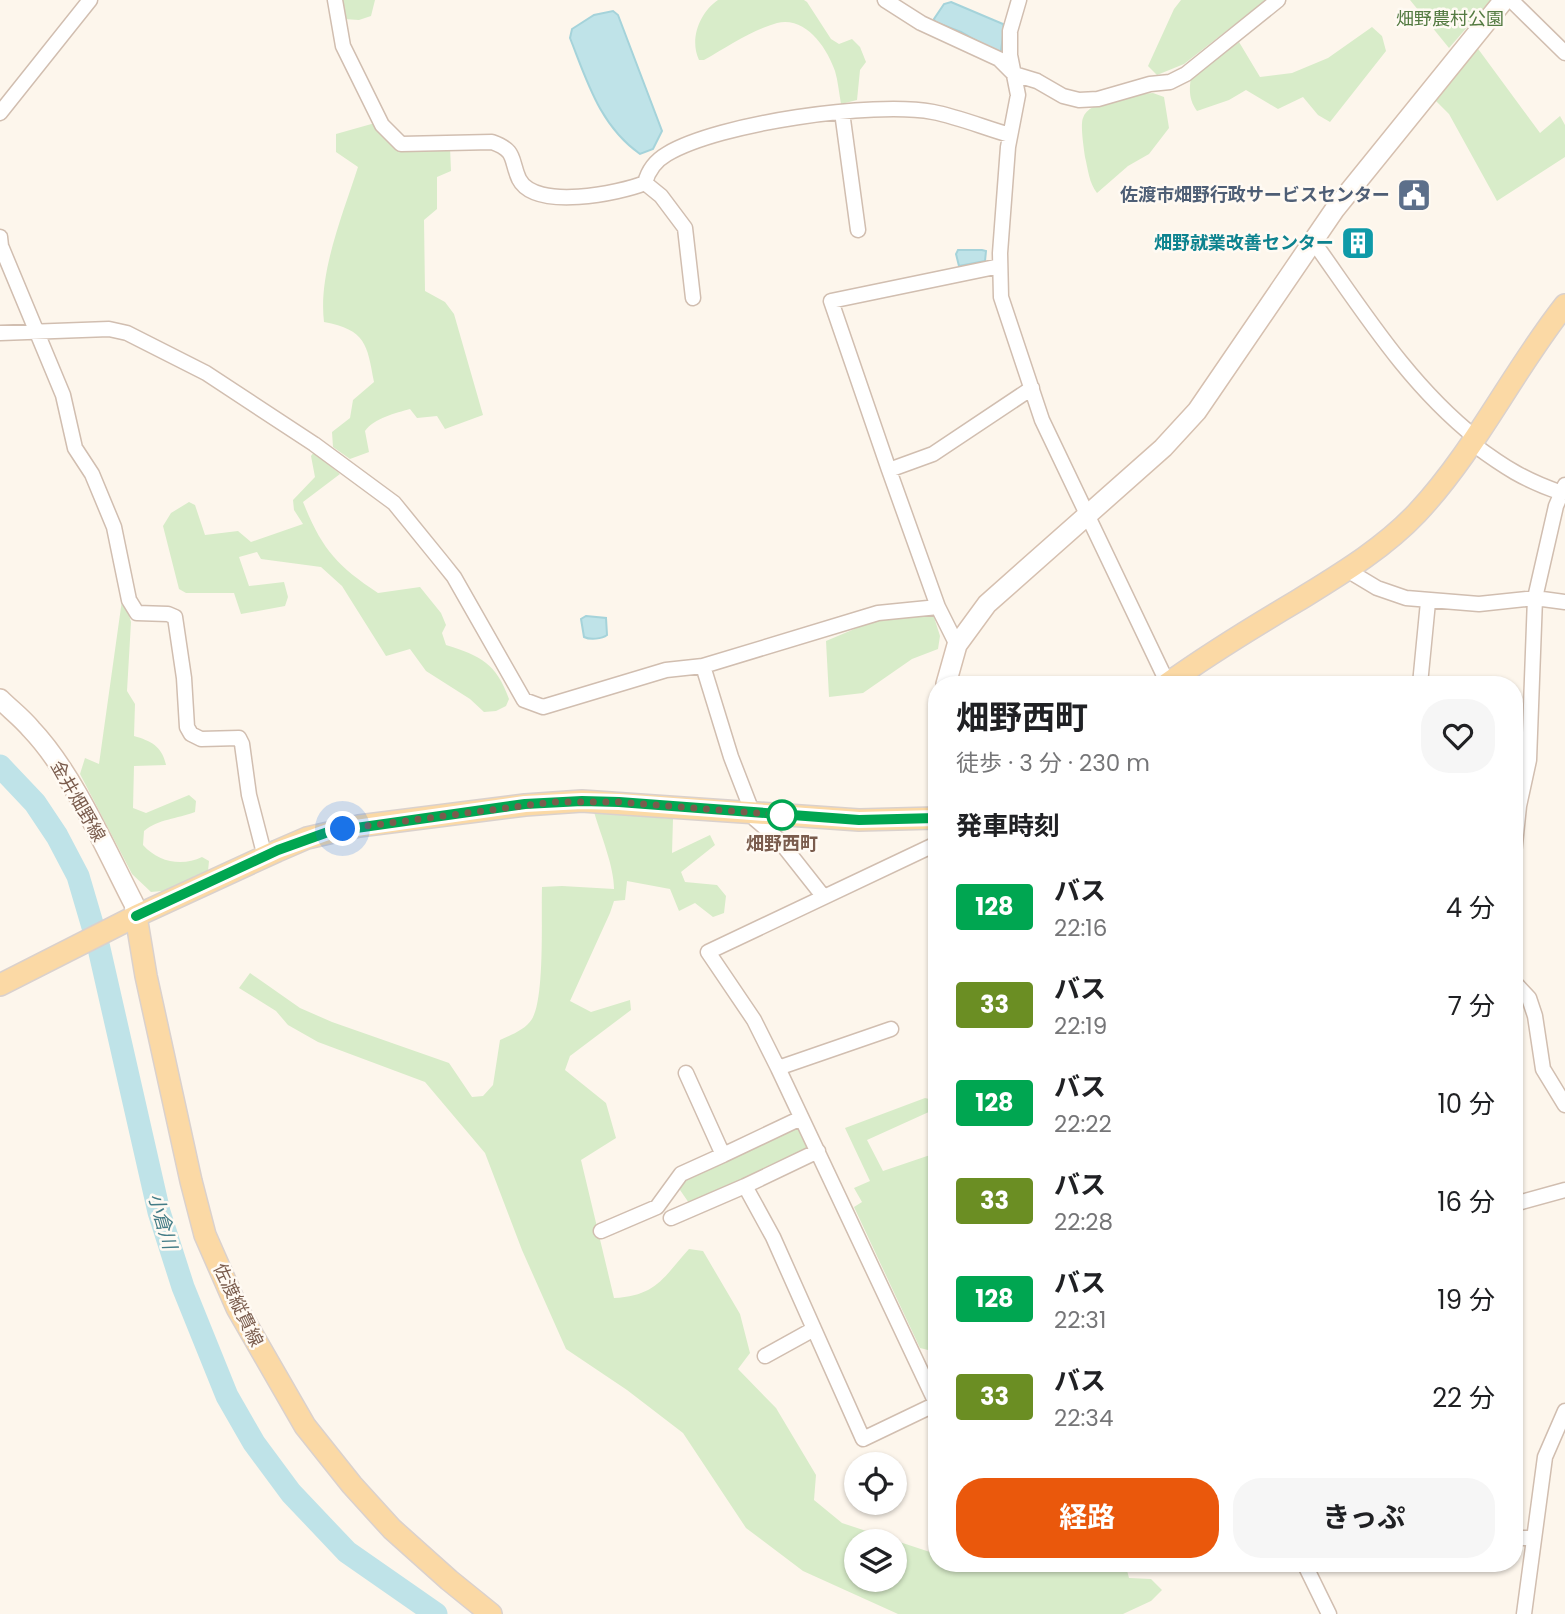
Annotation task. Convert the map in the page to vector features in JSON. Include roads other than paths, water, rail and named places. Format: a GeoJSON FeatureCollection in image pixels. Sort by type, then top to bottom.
{"type":"FeatureCollection","features":[{"type":"Feature","properties":{"kind":"main road"},"geometry":{"type":"LineString","coordinates":[[1179,676],[1210,653],[1347,570],[1417,514],[1474,441],[1565,305]]}},
{"type":"Feature","properties":{"kind":"main road"},"geometry":{"type":"LineString","coordinates":[[0,985],[130,919],[265,856],[307,838],[349,828],[525,804],[582,801],[859,820],[928,819]]}},
{"type":"Feature","properties":{"kind":"main road","name":"佐渡縦貫線"},"geometry":{"type":"LineString","coordinates":[[130,919],[146,976],[205,1235],[237,1308],[305,1426],[352,1485],[392,1529],[491,1614]]}},
{"type":"Feature","properties":{"kind":"street"},"geometry":{"type":"LineString","coordinates":[[0,113],[90,0]]}},
{"type":"Feature","properties":{"kind":"street"},"geometry":{"type":"LineString","coordinates":[[335,0],[343,46],[382,125],[401,144],[492,142],[502,145],[515,162],[520,180],[529,189],[561,197],[608,195],[645,183]]}},
{"type":"Feature","properties":{"kind":"street"},"geometry":{"type":"LineString","coordinates":[[885,0],[921,23],[999,59],[1014,74],[1037,81],[1063,96],[1079,100],[1098,99],[1150,84],[1170,82],[1186,74],[1278,0]]}},
{"type":"Feature","properties":{"kind":"street"},"geometry":{"type":"LineString","coordinates":[[1019,0],[1010,31],[1010,55],[1018,94],[1010,135],[1000,266],[1001,297],[1042,420],[1164,676]]}},
{"type":"Feature","properties":{"kind":"street"},"geometry":{"type":"LineString","coordinates":[[948,676],[957,645],[987,604],[1163,448],[1197,411],[1335,209],[1504,0]]}},
{"type":"Feature","properties":{"kind":"street"},"geometry":{"type":"LineString","coordinates":[[1511,0],[1565,53]]}},
{"type":"Feature","properties":{"kind":"street"},"geometry":{"type":"LineString","coordinates":[[645,183],[648,173],[667,154],[702,139],[756,126],[842,112],[884,108],[933,112],[1010,135]]}},
{"type":"Feature","properties":{"kind":"street"},"geometry":{"type":"LineString","coordinates":[[842,112],[858,230]]}},
{"type":"Feature","properties":{"kind":"street"},"geometry":{"type":"LineString","coordinates":[[645,183],[661,196],[685,228],[693,298]]}},
{"type":"Feature","properties":{"kind":"street"},"geometry":{"type":"LineString","coordinates":[[0,237],[1,246],[63,395],[75,449],[92,474],[114,527],[129,600],[136,613],[168,614],[174,617],[184,678],[187,727],[191,734],[201,739],[239,738],[249,795],[265,856]]}},
{"type":"Feature","properties":{"kind":"street"},"geometry":{"type":"LineString","coordinates":[[1314,241],[1409,375],[1448,416],[1511,472],[1533,483],[1563,489],[1556,506],[1535,598],[1529,760],[1523,785]]}},
{"type":"Feature","properties":{"kind":"street"},"geometry":{"type":"LineString","coordinates":[[957,645],[938,607],[831,301],[1000,266]]}},
{"type":"Feature","properties":{"kind":"street"},"geometry":{"type":"LineString","coordinates":[[0,333],[109,329],[127,333],[206,373],[314,444],[394,503],[448,570],[524,700],[534,705],[543,707],[666,670],[703,666],[878,613],[938,607]]}},
{"type":"Feature","properties":{"kind":"street"},"geometry":{"type":"LineString","coordinates":[[889,470],[933,454],[1032,388]]}},
{"type":"Feature","properties":{"kind":"street"},"geometry":{"type":"LineString","coordinates":[[1347,570],[1377,588],[1428,602],[1479,604],[1535,598],[1565,602]]}},
{"type":"Feature","properties":{"kind":"street"},"geometry":{"type":"LineString","coordinates":[[1421,676],[1428,602]]}},
{"type":"Feature","properties":{"kind":"street"},"geometry":{"type":"LineString","coordinates":[[703,666],[755,819],[778,839],[823,896]]}},
{"type":"Feature","properties":{"kind":"street","name":"金井畑野線"},"geometry":{"type":"LineString","coordinates":[[0,699],[32,729],[51,754],[91,820],[134,904],[130,919]]}},
{"type":"Feature","properties":{"kind":"street"},"geometry":{"type":"LineString","coordinates":[[928,848],[708,952],[754,1020],[928,1386]]}},
{"type":"Feature","properties":{"kind":"street"},"geometry":{"type":"LineString","coordinates":[[1523,992],[1529,998],[1535,1016],[1543,1069],[1565,1105]]}},
{"type":"Feature","properties":{"kind":"street"},"geometry":{"type":"LineString","coordinates":[[778,1068],[891,1029]]}},
{"type":"Feature","properties":{"kind":"street"},"geometry":{"type":"LineString","coordinates":[[686,1073],[723,1155]]}},
{"type":"Feature","properties":{"kind":"street"},"geometry":{"type":"LineString","coordinates":[[601,1231],[657,1207],[681,1174],[801,1118]]}},
{"type":"Feature","properties":{"kind":"street"},"geometry":{"type":"LineString","coordinates":[[671,1218],[818,1152]]}},
{"type":"Feature","properties":{"kind":"street"},"geometry":{"type":"LineString","coordinates":[[745,1186],[773,1237],[863,1439],[928,1407]]}},
{"type":"Feature","properties":{"kind":"street"},"geometry":{"type":"LineString","coordinates":[[1523,1202],[1565,1190]]}},
{"type":"Feature","properties":{"kind":"street"},"geometry":{"type":"LineString","coordinates":[[765,1356],[814,1329]]}},
{"type":"Feature","properties":{"kind":"street"},"geometry":{"type":"LineString","coordinates":[[1524,1614],[1545,1457],[1565,1411]]}},
{"type":"Feature","properties":{"kind":"street"},"geometry":{"type":"LineString","coordinates":[[1523,1538],[1534,1538]]}},
{"type":"Feature","properties":{"kind":"street"},"geometry":{"type":"LineString","coordinates":[[1308,1572],[1329,1614]]}},
{"type":"Feature","properties":{"kind":"water"},"geometry":{"type":"Polygon","coordinates":[[[951,2],[1003,24],[1001,51],[996,52],[961,32],[935,22],[934,19],[944,4],[951,2]]]}},
{"type":"Feature","properties":{"kind":"water"},"geometry":{"type":"Polygon","coordinates":[[[613,11],[618,15],[662,131],[653,149],[640,154],[615,130],[596,102],[570,38],[572,29],[594,15],[613,11]]]}},
{"type":"Feature","properties":{"kind":"water"},"geometry":{"type":"Polygon","coordinates":[[[958,250],[986,251],[985,261],[959,266],[956,254],[958,250]]]}},
{"type":"Feature","properties":{"kind":"water"},"geometry":{"type":"Polygon","coordinates":[[[586,616],[606,618],[607,635],[596,639],[584,637],[581,619],[586,616]]]}},
{"type":"Feature","properties":{"kind":"waterway","name":"小倉川"},"geometry":{"type":"LineString","coordinates":[[0,766],[35,803],[57,836],[78,876],[98,944],[159,1212],[183,1287],[227,1396],[254,1443],[291,1493],[347,1552],[436,1614]]}},
{"type":"Feature","properties":{"kind":"place","name":"佐渡市畑野行政サービスセンター"},"geometry":{"type":"Point","coordinates":[1414,195]}},
{"type":"Feature","properties":{"kind":"place","name":"畑野就業改善センター"},"geometry":{"type":"Point","coordinates":[1358,243]}},
{"type":"Feature","properties":{"kind":"place","name":"畑野西町"},"geometry":{"type":"Point","coordinates":[782,815]}},
{"type":"Feature","properties":{"kind":"park label","name":"畑野農村公園"},"geometry":{"type":"Point","coordinates":[1450,19]}}]}
